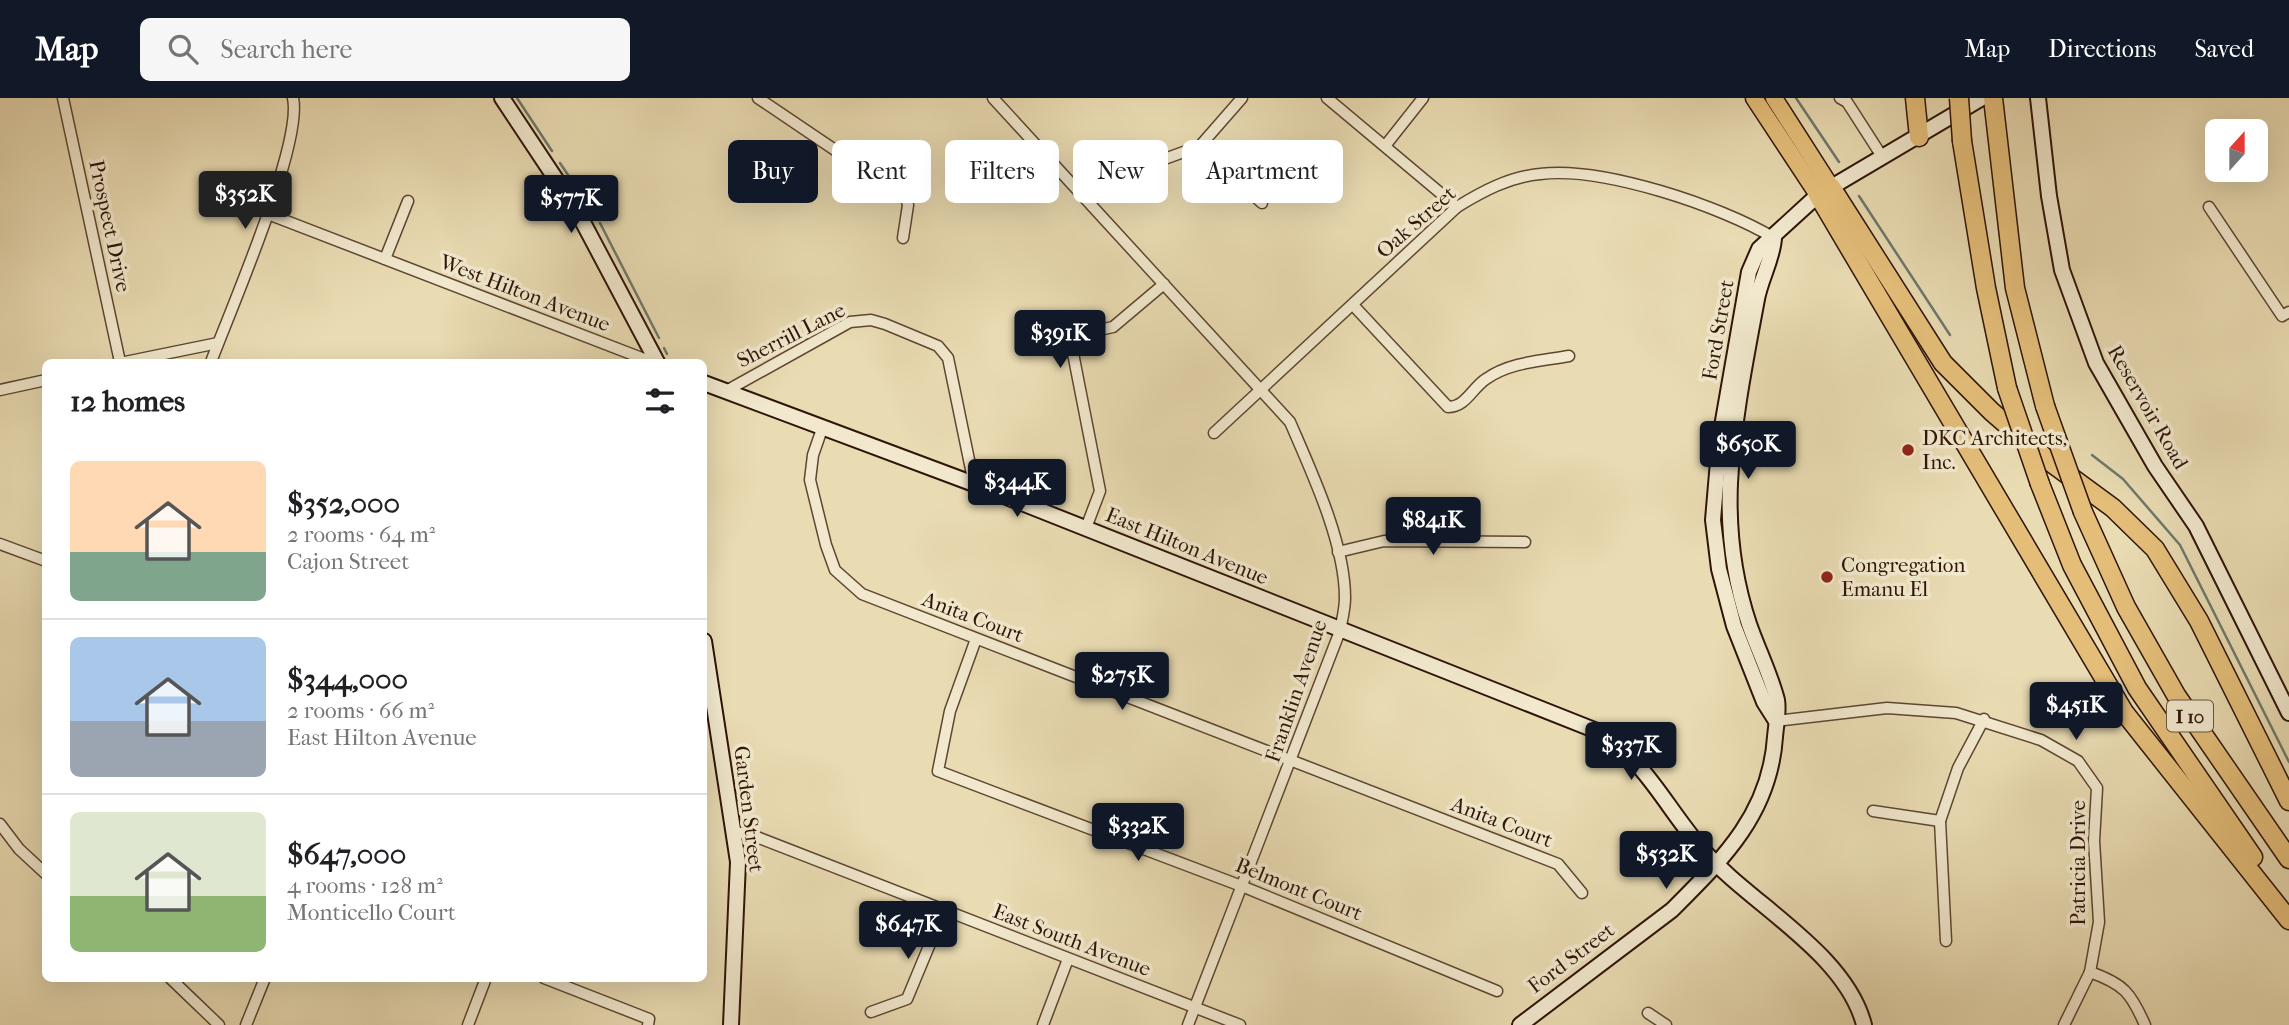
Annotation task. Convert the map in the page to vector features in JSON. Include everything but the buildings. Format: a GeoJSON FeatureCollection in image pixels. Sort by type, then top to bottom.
{"type":"FeatureCollection","features":[{"type":"Feature","properties":{"kind":"highway"},"geometry":{"type":"LineString","coordinates":[[1915,98],[1919,137]]}},
{"type":"Feature","properties":{"kind":"highway","name":"I 10"},"geometry":{"type":"LineString","coordinates":[[1959,98],[1962,141],[1983,275],[2007,387],[2040,484],[2072,565],[2137,688],[2289,911]]}},
{"type":"Feature","properties":{"kind":"highway","name":"I 10"},"geometry":{"type":"LineString","coordinates":[[1993,98],[2015,288],[2045,406],[2084,512],[2126,607],[2176,695],[2289,859]]}},
{"type":"Feature","properties":{"kind":"highway"},"geometry":{"type":"LineString","coordinates":[[1824,191],[1943,363],[1992,412],[2049,461],[2113,508],[2155,549],[2199,621],[2289,802]]}},
{"type":"Feature","properties":{"kind":"highway"},"geometry":{"type":"LineString","coordinates":[[1824,191],[2124,712],[2289,920]]}},
{"type":"Feature","properties":{"kind":"main road"},"geometry":{"type":"LineString","coordinates":[[1754,98],[1824,191]]}},
{"type":"Feature","properties":{"kind":"main road"},"geometry":{"type":"LineString","coordinates":[[1773,98],[1824,191]]}},
{"type":"Feature","properties":{"kind":"street","name":"Prospect Drive"},"geometry":{"type":"LineString","coordinates":[[63,98],[121,359]]}},
{"type":"Feature","properties":{"kind":"street"},"geometry":{"type":"LineString","coordinates":[[212,359],[268,214],[294,125],[293,98]]}},
{"type":"Feature","properties":{"kind":"street"},"geometry":{"type":"LineString","coordinates":[[502,98],[577,211],[655,359]]}},
{"type":"Feature","properties":{"kind":"street"},"geometry":{"type":"LineString","coordinates":[[758,98],[906,198],[908,205],[903,238]]}},
{"type":"Feature","properties":{"kind":"street","name":"Franklin Avenue"},"geometry":{"type":"LineString","coordinates":[[993,98],[1073,184]]}},
{"type":"Feature","properties":{"kind":"street"},"geometry":{"type":"LineString","coordinates":[[1205,140],[1242,98]]}},
{"type":"Feature","properties":{"kind":"street"},"geometry":{"type":"LineString","coordinates":[[1327,98],[1457,207]]}},
{"type":"Feature","properties":{"kind":"street"},"geometry":{"type":"LineString","coordinates":[[1385,146],[1423,98]]}},
{"type":"Feature","properties":{"kind":"street"},"geometry":{"type":"LineString","coordinates":[[1840,98],[1847,103],[1883,158]]}},
{"type":"Feature","properties":{"kind":"street","name":"Ford Street"},"geometry":{"type":"LineString","coordinates":[[1776,720],[1764,702],[1734,626],[1719,569],[1713,520],[1715,480],[1749,272],[1759,249],[1824,191],[1982,98]]}},
{"type":"Feature","properties":{"kind":"street","name":"Reservoir Road"},"geometry":{"type":"LineString","coordinates":[[2038,98],[2049,196],[2062,270],[2096,363],[2155,466],[2196,526],[2289,713]]}},
{"type":"Feature","properties":{"kind":"street","name":"Oak Street"},"geometry":{"type":"LineString","coordinates":[[1214,433],[1457,207],[1494,186],[1539,174],[1570,172],[1598,176],[1719,211],[1774,238]]}},
{"type":"Feature","properties":{"kind":"street"},"geometry":{"type":"LineString","coordinates":[[385,259],[408,201]]}},
{"type":"Feature","properties":{"kind":"street","name":"Franklin Avenue"},"geometry":{"type":"LineString","coordinates":[[1091,203],[1290,422],[1315,479],[1338,552],[1345,598],[1340,631],[1244,887],[1188,1025]]}},
{"type":"Feature","properties":{"kind":"street"},"geometry":{"type":"LineString","coordinates":[[2209,207],[2282,316],[2289,312]]}},
{"type":"Feature","properties":{"kind":"street","name":"West Hilton Avenue"},"geometry":{"type":"LineString","coordinates":[[268,214],[644,359]]}},
{"type":"Feature","properties":{"kind":"street","name":"Ford Street"},"geometry":{"type":"LineString","coordinates":[[1520,1025],[1672,910],[1746,830],[1760,803],[1774,756],[1778,703],[1749,625],[1735,568],[1729,518],[1735,439],[1757,299],[1763,271],[1773,250],[1774,238]]}},
{"type":"Feature","properties":{"kind":"street"},"geometry":{"type":"LineString","coordinates":[[1086,528],[1100,491],[1072,343],[1075,335],[1081,332],[1113,327],[1164,284]]}},
{"type":"Feature","properties":{"kind":"street"},"geometry":{"type":"LineString","coordinates":[[1353,305],[1448,407],[1462,403],[1484,380],[1509,366],[1569,356]]}},
{"type":"Feature","properties":{"kind":"street","name":"Sherrill Lane"},"geometry":{"type":"LineString","coordinates":[[726,391],[850,322],[871,320],[885,324],[929,341],[948,358],[974,484]]}},
{"type":"Feature","properties":{"kind":"street"},"geometry":{"type":"LineString","coordinates":[[137,359],[218,343]]}},
{"type":"Feature","properties":{"kind":"street"},"geometry":{"type":"LineString","coordinates":[[0,390],[42,381]]}},
{"type":"Feature","properties":{"kind":"street","name":"East Hilton Avenue"},"geometry":{"type":"LineString","coordinates":[[707,384],[974,484],[1597,731],[1615,742],[1642,767],[1716,863],[1836,972],[1853,994],[1864,1025]]}},
{"type":"Feature","properties":{"kind":"street"},"geometry":{"type":"LineString","coordinates":[[1729,389],[1735,399],[1729,431],[1735,439]]}},
{"type":"Feature","properties":{"kind":"street","name":"Anita Court"},"geometry":{"type":"LineString","coordinates":[[822,429],[813,455],[810,480],[830,560],[835,570],[862,594],[1558,864],[1582,893]]}},
{"type":"Feature","properties":{"kind":"street"},"geometry":{"type":"LineString","coordinates":[[1338,552],[1384,541],[1525,542]]}},
{"type":"Feature","properties":{"kind":"street"},"geometry":{"type":"LineString","coordinates":[[0,544],[42,560]]}},
{"type":"Feature","properties":{"kind":"street","name":"Belmont Court"},"geometry":{"type":"LineString","coordinates":[[976,639],[950,712],[938,771],[1244,887],[1497,991]]}},
{"type":"Feature","properties":{"kind":"street","name":"Garden Street"},"geometry":{"type":"LineString","coordinates":[[707,660],[734,832],[738,877],[731,1025]]}},
{"type":"Feature","properties":{"kind":"street","name":"Patricia Drive"},"geometry":{"type":"LineString","coordinates":[[1776,720],[1886,708],[1925,709],[1984,719],[2061,750],[2078,761],[2097,788],[2094,841],[2099,922],[2090,972],[2064,1025]]}},
{"type":"Feature","properties":{"kind":"street"},"geometry":{"type":"LineString","coordinates":[[1946,941],[1940,821],[1958,768],[1984,719]]}},
{"type":"Feature","properties":{"kind":"street"},"geometry":{"type":"LineString","coordinates":[[1873,811],[1940,821]]}},
{"type":"Feature","properties":{"kind":"street"},"geometry":{"type":"LineString","coordinates":[[0,824],[19,849],[42,870]]}},
{"type":"Feature","properties":{"kind":"street","name":"East South Avenue"},"geometry":{"type":"LineString","coordinates":[[734,832],[750,834],[1240,1025]]}},
{"type":"Feature","properties":{"kind":"street"},"geometry":{"type":"LineString","coordinates":[[871,1012],[907,999],[944,910]]}},
{"type":"Feature","properties":{"kind":"street"},"geometry":{"type":"LineString","coordinates":[[1044,1025],[1068,959]]}},
{"type":"Feature","properties":{"kind":"street"},"geometry":{"type":"LineString","coordinates":[[2090,972],[2117,982],[2134,1000],[2145,1025]]}},
{"type":"Feature","properties":{"kind":"street"},"geometry":{"type":"LineString","coordinates":[[174,982],[219,1025]]}},
{"type":"Feature","properties":{"kind":"street"},"geometry":{"type":"LineString","coordinates":[[246,1025],[263,982]]}},
{"type":"Feature","properties":{"kind":"street"},"geometry":{"type":"LineString","coordinates":[[468,1025],[484,982]]}},
{"type":"Feature","properties":{"kind":"street"},"geometry":{"type":"LineString","coordinates":[[553,982],[648,1022]]}},
{"type":"Feature","properties":{"kind":"street"},"geometry":{"type":"LineString","coordinates":[[1648,1013],[1666,1025]]}},
{"type":"Feature","properties":{"kind":"waterway"},"geometry":{"type":"LineString","coordinates":[[517,98],[552,151]]}},
{"type":"Feature","properties":{"kind":"waterway"},"geometry":{"type":"LineString","coordinates":[[1796,98],[1839,162]]}},
{"type":"Feature","properties":{"kind":"waterway"},"geometry":{"type":"LineString","coordinates":[[560,163],[595,215]]}},
{"type":"Feature","properties":{"kind":"waterway"},"geometry":{"type":"LineString","coordinates":[[1859,196],[1950,335]]}},
{"type":"Feature","properties":{"kind":"waterway"},"geometry":{"type":"LineString","coordinates":[[600,223],[659,338]]}},
{"type":"Feature","properties":{"kind":"waterway"},"geometry":{"type":"LineString","coordinates":[[664,348],[667,354]]}},
{"type":"Feature","properties":{"kind":"waterway"},"geometry":{"type":"LineString","coordinates":[[2092,455],[2123,479],[2180,545],[2289,762]]}},
{"type":"Feature","properties":{"kind":"place","name":"DKC Architects, Inc."},"geometry":{"type":"Point","coordinates":[1908,450]}},
{"type":"Feature","properties":{"kind":"place","name":"Congregation Emanu El"},"geometry":{"type":"Point","coordinates":[1827,577]}}]}
